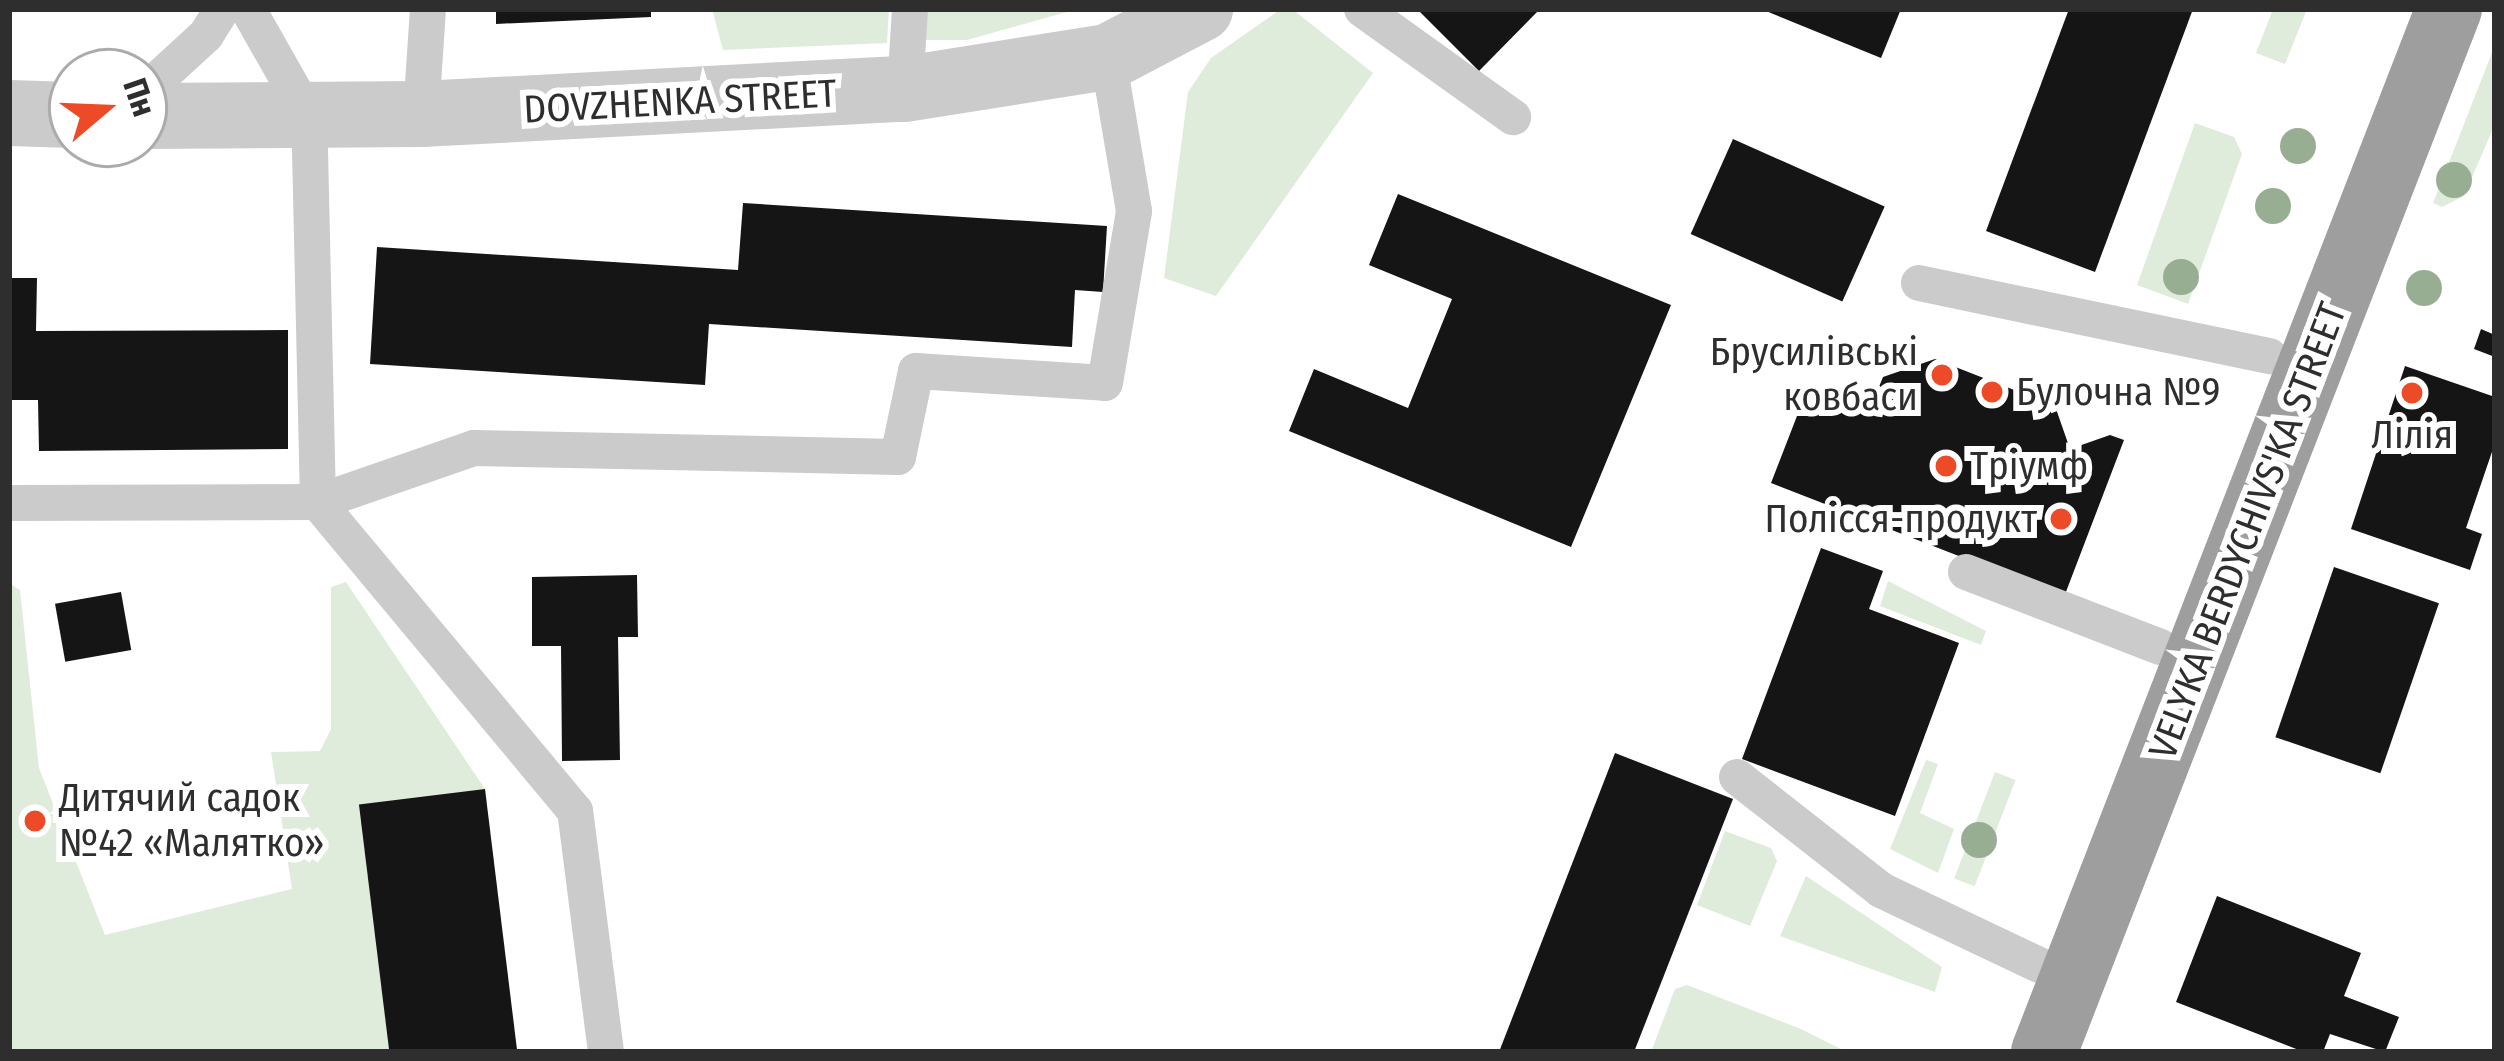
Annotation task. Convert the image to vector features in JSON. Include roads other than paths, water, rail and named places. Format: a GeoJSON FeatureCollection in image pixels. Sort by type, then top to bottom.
{"type":"FeatureCollection","features":[{"type":"Feature","properties":{"kind":"highway"},"geometry":{"type":"LineString","coordinates":[[2006,1052],[2404,9]]}},
{"type":"Feature","properties":{"kind":"highway","name":"VELYKA BERDYCHIVS'KA STREET"},"geometry":{"type":"LineString","coordinates":[[2044,1052],[2449,9]]}},
{"type":"Feature","properties":{"kind":"street","name":"DOVZHENKA STREET"},"geometry":{"type":"LineString","coordinates":[[168,116],[421,114],[905,89],[1108,57],[1200,9]]}},
{"type":"Feature","properties":{"kind":"street"},"geometry":{"type":"LineString","coordinates":[[9,113],[48,114]]}},
{"type":"Feature","properties":{"kind":"lane"},"geometry":{"type":"LineString","coordinates":[[168,70],[206,35],[222,9]]}},
{"type":"Feature","properties":{"kind":"lane"},"geometry":{"type":"LineString","coordinates":[[248,9],[309,117],[318,502],[575,811],[606,1052]]}},
{"type":"Feature","properties":{"kind":"lane"},"geometry":{"type":"LineString","coordinates":[[421,114],[428,9]]}},
{"type":"Feature","properties":{"kind":"lane"},"geometry":{"type":"LineString","coordinates":[[905,89],[910,9]]}},
{"type":"Feature","properties":{"kind":"lane"},"geometry":{"type":"LineString","coordinates":[[1362,9],[1513,116]]}},
{"type":"Feature","properties":{"kind":"lane"},"geometry":{"type":"LineString","coordinates":[[9,503],[318,502],[474,448],[898,457],[916,371],[1105,382],[1134,211],[1108,57]]}},
{"type":"Feature","properties":{"kind":"lane"},"geometry":{"type":"LineString","coordinates":[[1919,283],[2269,356]]}},
{"type":"Feature","properties":{"kind":"lane"},"geometry":{"type":"LineString","coordinates":[[1966,572],[2160,647]]}},
{"type":"Feature","properties":{"kind":"lane"},"geometry":{"type":"LineString","coordinates":[[1737,777],[1881,890],[2039,965]]}},
{"type":"Feature","properties":{"kind":"place","name":"Брусилівські ковбаси"},"geometry":{"type":"Point","coordinates":[1942,375]}},
{"type":"Feature","properties":{"kind":"place","name":"Булочна №9"},"geometry":{"type":"Point","coordinates":[1992,392]}},
{"type":"Feature","properties":{"kind":"place","name":"Лілія"},"geometry":{"type":"Point","coordinates":[2412,393]}},
{"type":"Feature","properties":{"kind":"place","name":"Тріумф"},"geometry":{"type":"Point","coordinates":[1946,466]}},
{"type":"Feature","properties":{"kind":"place","name":"Полісся-продукт"},"geometry":{"type":"Point","coordinates":[2061,519]}},
{"type":"Feature","properties":{"kind":"place","name":"Дитячий садок №42 «Малятко»"},"geometry":{"type":"Point","coordinates":[35,821]}}]}
